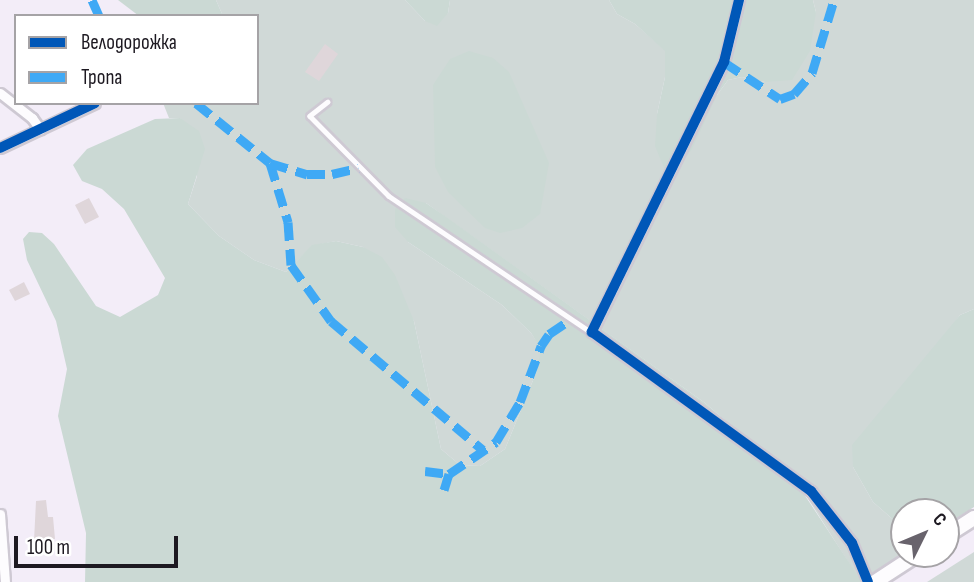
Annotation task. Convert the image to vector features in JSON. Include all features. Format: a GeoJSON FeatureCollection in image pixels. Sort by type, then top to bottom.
{"type":"FeatureCollection","features":[{"type":"Feature","properties":{"kind":"main road"},"geometry":{"type":"LineString","coordinates":[[875,582],[896,568]]}},
{"type":"Feature","properties":{"kind":"street"},"geometry":{"type":"LineString","coordinates":[[739,0],[724,62],[592,332],[811,491],[852,543],[868,582]]}},
{"type":"Feature","properties":{"kind":"street"},"geometry":{"type":"LineString","coordinates":[[0,93],[14,104]]}},
{"type":"Feature","properties":{"kind":"street"},"geometry":{"type":"LineString","coordinates":[[15,105],[32,118],[40,129]]}},
{"type":"Feature","properties":{"kind":"street"},"geometry":{"type":"LineString","coordinates":[[0,148],[91,105]]}},
{"type":"Feature","properties":{"kind":"street"},"geometry":{"type":"LineString","coordinates":[[0,514],[5,582]]}},
{"type":"Feature","properties":{"kind":"lane"},"geometry":{"type":"LineString","coordinates":[[328,102],[310,116],[389,196],[592,332]]}},
{"type":"Feature","properties":{"kind":"shaded area"},"geometry":{"type":"Polygon","coordinates":[[[118,0],[216,0],[222,14],[136,14],[118,0]]]}},
{"type":"Feature","properties":{"kind":"shaded area"},"geometry":{"type":"Polygon","coordinates":[[[216,0],[405,0],[425,21],[448,13],[450,0],[609,0],[617,14],[635,24],[665,50],[665,77],[657,114],[717,95],[728,80],[742,77],[765,82],[816,12],[813,0],[974,0],[974,309],[960,315],[853,467],[873,502],[890,517],[890,564],[861,582],[805,494],[785,479],[755,446],[705,403],[426,203],[408,242],[502,305],[531,333],[542,349],[536,373],[505,449],[480,466],[460,465],[441,449],[414,321],[363,247],[336,241],[312,246],[286,272],[254,260],[219,236],[188,204],[197,176],[180,118],[169,118],[164,105],[259,105],[259,14],[222,14],[216,0]]]}},
{"type":"Feature","properties":{"kind":"shaded area"},"geometry":{"type":"Polygon","coordinates":[[[405,0],[450,0],[448,13],[437,26],[425,21],[405,0]]]}},
{"type":"Feature","properties":{"kind":"shaded area"},"geometry":{"type":"Polygon","coordinates":[[[609,0],[813,0],[816,12],[810,51],[792,80],[765,82],[742,77],[728,80],[717,95],[692,149],[677,169],[664,168],[655,146],[657,114],[665,77],[665,51],[635,24],[617,14],[609,0]]]}},
{"type":"Feature","properties":{"kind":"shaded area"},"geometry":{"type":"Polygon","coordinates":[[[469,51],[493,58],[509,72],[549,163],[540,214],[522,228],[500,233],[485,228],[448,192],[435,167],[433,85],[450,59],[469,51]]]}},
{"type":"Feature","properties":{"kind":"shaded area"},"geometry":{"type":"Polygon","coordinates":[[[180,118],[199,131],[205,149],[188,204],[219,236],[254,260],[286,272],[312,245],[336,241],[363,247],[382,257],[395,275],[414,321],[441,449],[460,465],[480,466],[505,449],[536,373],[541,349],[531,333],[502,305],[408,242],[395,227],[395,209],[405,198],[426,203],[705,403],[755,446],[785,479],[804,494],[862,582],[85,582],[86,533],[58,416],[67,369],[56,321],[27,260],[23,239],[29,232],[42,233],[54,244],[96,306],[120,317],[158,295],[165,278],[124,209],[102,189],[82,181],[73,165],[87,149],[155,119],[180,118]]]}},
{"type":"Feature","properties":{"kind":"shaded area"},"geometry":{"type":"Polygon","coordinates":[[[974,309],[974,507],[960,516],[960,498],[890,498],[890,517],[873,502],[853,467],[852,445],[960,315],[974,309]]]}},
{"type":"Feature","properties":{"kind":"shaded area"},"geometry":{"type":"Polygon","coordinates":[[[974,552],[974,582],[927,582],[949,568],[960,568],[960,561],[974,552]]]}},
{"type":"Feature","properties":{"kind":"building"},"geometry":{"type":"Polygon","coordinates":[[[325,44],[338,54],[319,81],[305,72],[325,44]]]}},
{"type":"Feature","properties":{"kind":"building"},"geometry":{"type":"Polygon","coordinates":[[[89,198],[99,217],[85,224],[75,205],[89,198]]]}},
{"type":"Feature","properties":{"kind":"building"},"geometry":{"type":"Polygon","coordinates":[[[24,282],[30,294],[15,301],[9,290],[24,282]]]}},
{"type":"Feature","properties":{"kind":"building"},"geometry":{"type":"Polygon","coordinates":[[[46,500],[48,517],[53,517],[55,539],[34,541],[36,501],[46,500]]]}},
{"type":"Feature","properties":{"kind":"marked path"},"geometry":{"type":"LineString","coordinates":[[92,0],[98,14]]}},
{"type":"Feature","properties":{"kind":"marked path"},"geometry":{"type":"LineString","coordinates":[[724,62],[780,99],[794,94],[812,73],[834,0]]}},
{"type":"Feature","properties":{"kind":"marked path"},"geometry":{"type":"LineString","coordinates":[[198,105],[270,163],[288,222],[291,265],[331,321],[483,450]]}},
{"type":"Feature","properties":{"kind":"marked path"},"geometry":{"type":"LineString","coordinates":[[270,163],[307,174],[332,174],[358,168]]}},
{"type":"Feature","properties":{"kind":"marked path"},"geometry":{"type":"LineString","coordinates":[[444,490],[449,474],[496,442],[520,402],[541,346],[549,334],[570,320]]}},
{"type":"Feature","properties":{"kind":"marked path"},"geometry":{"type":"LineString","coordinates":[[425,471],[449,474]]}},
{"type":"Feature","properties":{"kind":"cycle path"},"geometry":{"type":"LineString","coordinates":[[739,0],[724,62],[592,332],[811,491],[852,543],[868,582]]}},
{"type":"Feature","properties":{"kind":"cycle path"},"geometry":{"type":"LineString","coordinates":[[0,148],[91,105]]}}]}
